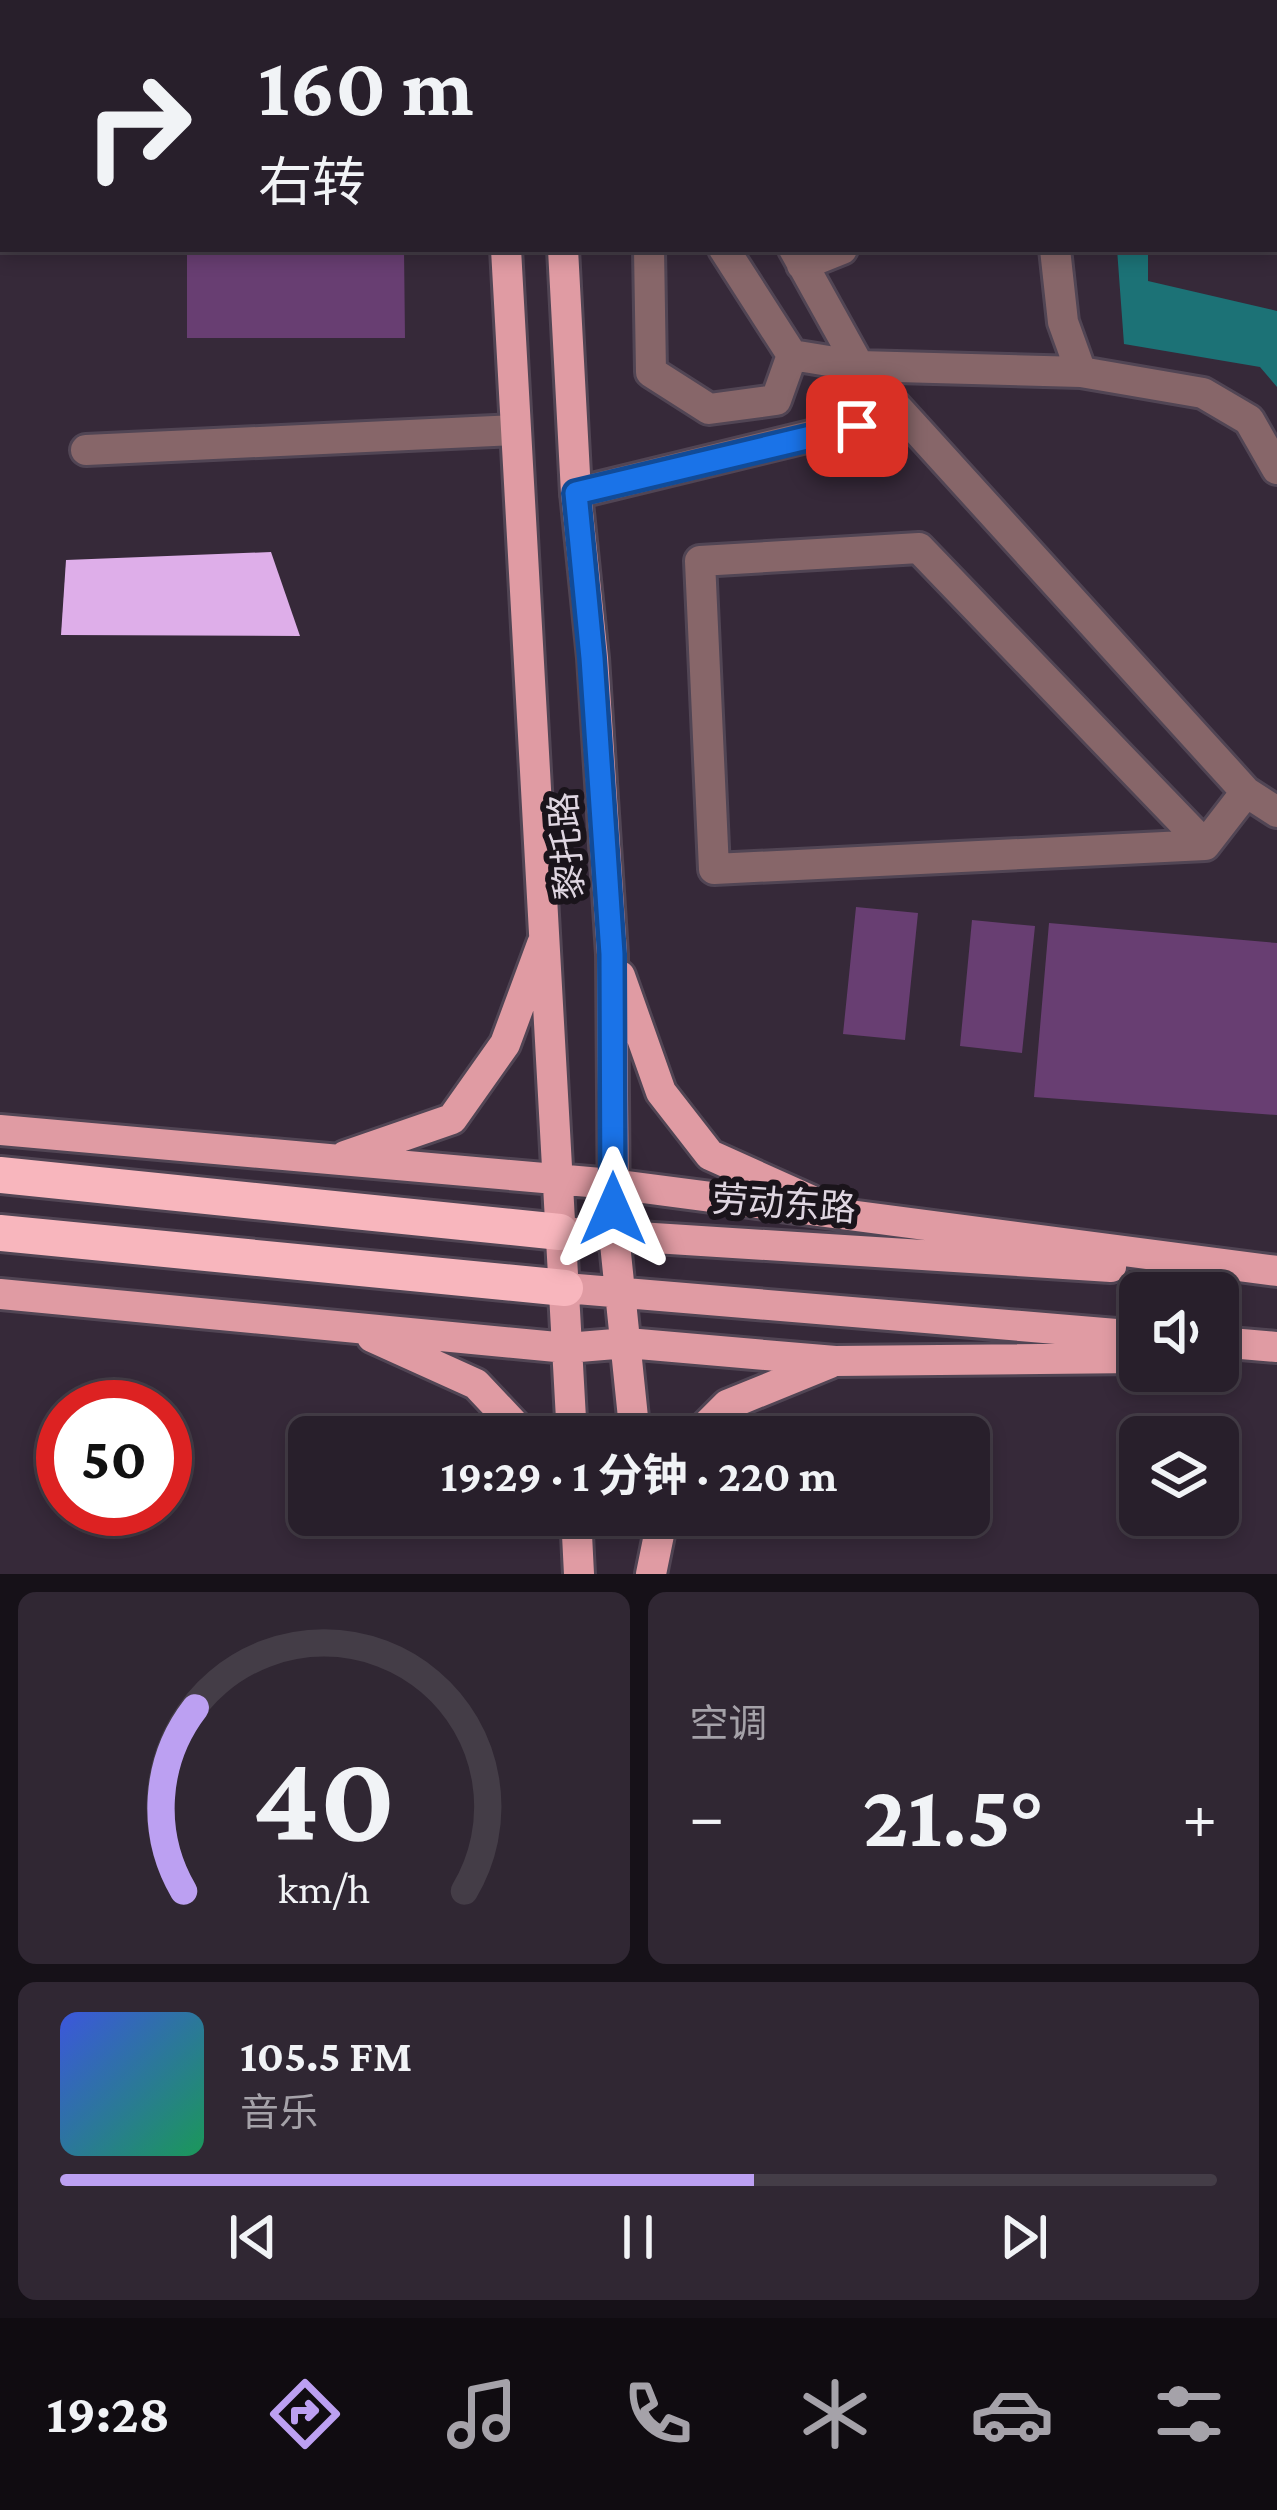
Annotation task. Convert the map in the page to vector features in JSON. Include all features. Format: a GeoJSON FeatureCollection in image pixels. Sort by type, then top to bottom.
{"type":"FeatureCollection","features":[{"type":"Feature","properties":{"kind":"highway","name":"劳动东路"},"geometry":{"type":"LineString","coordinates":[[0,1175],[560,1232]]}},
{"type":"Feature","properties":{"kind":"highway"},"geometry":{"type":"LineString","coordinates":[[0,1232],[566,1288]]}},
{"type":"Feature","properties":{"kind":"main road","name":"黎托路"},"geometry":{"type":"LineString","coordinates":[[506,252],[571,1416]]}},
{"type":"Feature","properties":{"kind":"main road","name":"黎托路"},"geometry":{"type":"LineString","coordinates":[[563,252],[576,493],[612,954],[614,1234],[633,1416]]}},
{"type":"Feature","properties":{"kind":"main road"},"geometry":{"type":"LineString","coordinates":[[335,1160],[452,1119],[505,1044],[546,933]]}},
{"type":"Feature","properties":{"kind":"main road"},"geometry":{"type":"LineString","coordinates":[[612,954],[662,1092],[710,1155],[838,1212]]}},
{"type":"Feature","properties":{"kind":"main road"},"geometry":{"type":"LineString","coordinates":[[0,1130],[612,1184],[1277,1275]]}},
{"type":"Feature","properties":{"kind":"main road","name":"劳动东路"},"geometry":{"type":"LineString","coordinates":[[560,1232],[1277,1275]]}},
{"type":"Feature","properties":{"kind":"main road"},"geometry":{"type":"LineString","coordinates":[[566,1288],[1119,1334]]}},
{"type":"Feature","properties":{"kind":"main road"},"geometry":{"type":"LineString","coordinates":[[0,1294],[567,1348],[627,1343],[835,1361],[1119,1358]]}},
{"type":"Feature","properties":{"kind":"main road"},"geometry":{"type":"LineString","coordinates":[[344,1325],[476,1384],[506,1416]]}},
{"type":"Feature","properties":{"kind":"main road"},"geometry":{"type":"LineString","coordinates":[[1239,1344],[1277,1347]]}},
{"type":"Feature","properties":{"kind":"main road"},"geometry":{"type":"LineString","coordinates":[[1239,1357],[1277,1356]]}},
{"type":"Feature","properties":{"kind":"main road"},"geometry":{"type":"LineString","coordinates":[[717,1416],[728,1405],[835,1361]]}},
{"type":"Feature","properties":{"kind":"main road"},"geometry":{"type":"LineString","coordinates":[[644,1536],[649,1574]]}},
{"type":"Feature","properties":{"kind":"main road"},"geometry":{"type":"LineString","coordinates":[[649,1574],[658,1536]]}},
{"type":"Feature","properties":{"kind":"street"},"geometry":{"type":"LineString","coordinates":[[649,252],[651,372],[709,409],[776,400],[791,355]]}},
{"type":"Feature","properties":{"kind":"street"},"geometry":{"type":"LineString","coordinates":[[726,252],[791,355],[859,366],[1081,372],[1203,393],[1249,420],[1277,469]]}},
{"type":"Feature","properties":{"kind":"street"},"geometry":{"type":"LineString","coordinates":[[1055,252],[1063,322],[1081,372]]}},
{"type":"Feature","properties":{"kind":"street"},"geometry":{"type":"LineString","coordinates":[[798,257],[859,366],[1246,792],[1277,812]]}},
{"type":"Feature","properties":{"kind":"street"},"geometry":{"type":"LineString","coordinates":[[576,493],[901,414]]}},
{"type":"Feature","properties":{"kind":"street"},"geometry":{"type":"LineString","coordinates":[[86,450],[515,430]]}},
{"type":"Feature","properties":{"kind":"street"},"geometry":{"type":"LineString","coordinates":[[1205,845],[919,548],[700,561],[714,868],[1205,845],[1246,792]]}},
{"type":"Feature","properties":{"kind":"shaded area"},"geometry":{"type":"Polygon","coordinates":[[[187,252],[404,252],[405,338],[187,338],[187,252]]]}},
{"type":"Feature","properties":{"kind":"shaded area"},"geometry":{"type":"Polygon","coordinates":[[[1117,252],[1148,252],[1148,281],[1277,311],[1277,387],[1260,367],[1124,344],[1117,252]]]}},
{"type":"Feature","properties":{"kind":"shaded area"},"geometry":{"type":"Polygon","coordinates":[[[856,907],[918,913],[905,1040],[843,1034],[856,907]]]}},
{"type":"Feature","properties":{"kind":"shaded area"},"geometry":{"type":"Polygon","coordinates":[[[972,920],[1035,926],[1022,1053],[960,1046],[972,920]]]}},
{"type":"Feature","properties":{"kind":"shaded area"},"geometry":{"type":"Polygon","coordinates":[[[1049,923],[1277,943],[1277,1115],[1034,1097],[1049,923]]]}},
{"type":"Feature","properties":{"kind":"building"},"geometry":{"type":"Polygon","coordinates":[[[271,552],[300,636],[61,635],[66,560],[271,552]]]}},
{"type":"Feature","properties":{"kind":"route"},"geometry":{"type":"LineString","coordinates":[[613,1209],[612,954],[576,493],[857,426]]}}]}
